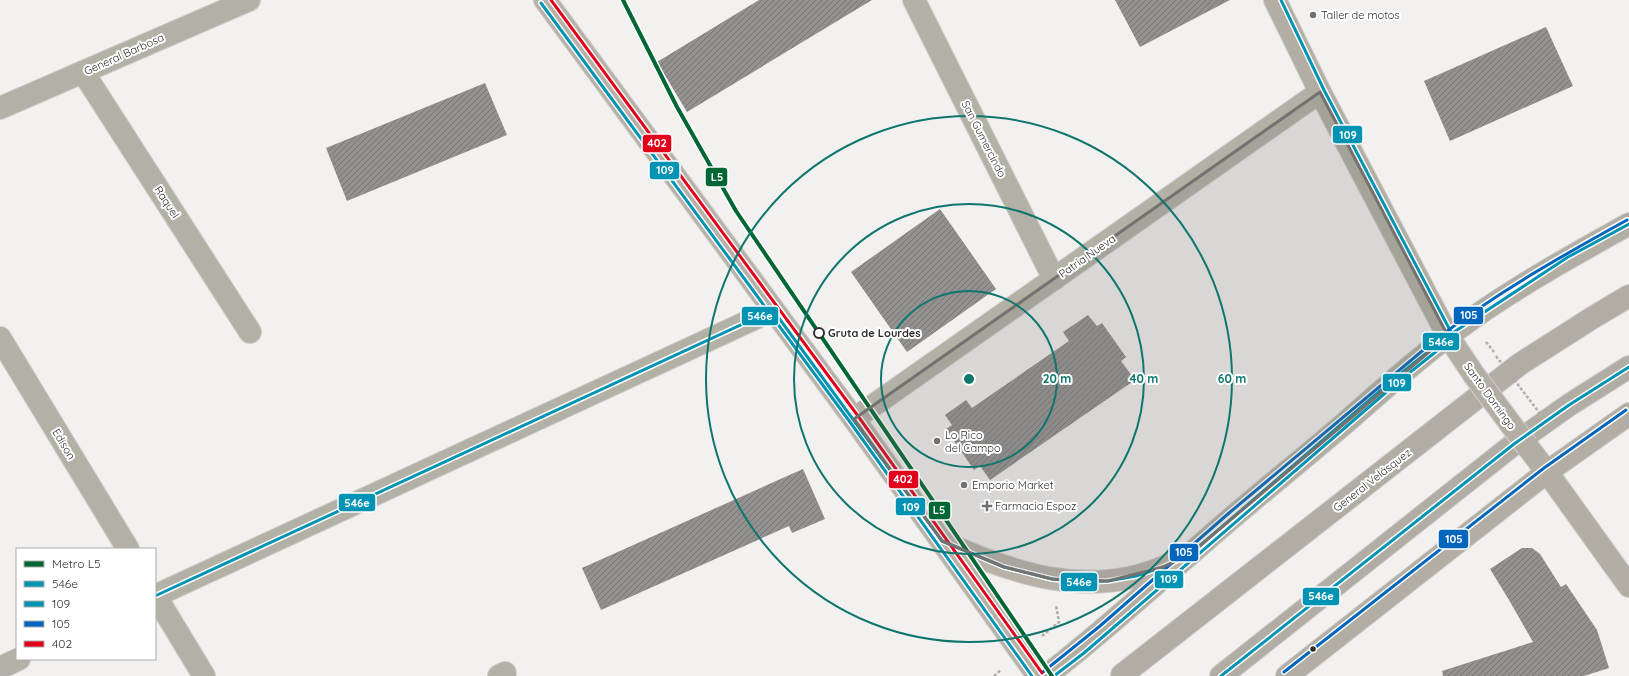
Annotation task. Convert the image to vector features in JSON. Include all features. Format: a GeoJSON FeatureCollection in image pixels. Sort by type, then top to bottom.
{"type":"FeatureCollection","features":[{"type":"Feature","properties":{"kind":"highway","name":"General Velásquez"},"geometry":{"type":"LineString","coordinates":[[1122,675],[1520,364],[1629,296]]}},
{"type":"Feature","properties":{"kind":"highway"},"geometry":{"type":"LineString","coordinates":[[1221,676],[1514,444],[1569,405],[1629,367]]}},
{"type":"Feature","properties":{"kind":"main road"},"geometry":{"type":"LineString","coordinates":[[545,0],[854,419],[1038,676]]}},
{"type":"Feature","properties":{"kind":"main road","name":"Santo Domingo"},"geometry":{"type":"LineString","coordinates":[[1275,0],[1320,92],[1448,336],[1474,375],[1548,472],[1629,586]]}},
{"type":"Feature","properties":{"kind":"main road"},"geometry":{"type":"LineString","coordinates":[[1046,676],[1081,649],[1188,555],[1395,378],[1448,336],[1547,270],[1629,224]]}},
{"type":"Feature","properties":{"kind":"main road"},"geometry":{"type":"LineString","coordinates":[[1287,676],[1548,472],[1629,414]]}},
{"type":"Feature","properties":{"kind":"main road"},"geometry":{"type":"LineString","coordinates":[[942,541],[1004,567],[1052,580],[1080,582],[1108,581],[1136,576],[1163,567],[1188,555]]}},
{"type":"Feature","properties":{"kind":"street","name":"General Barbosa"},"geometry":{"type":"LineString","coordinates":[[0,108],[249,0]]}},
{"type":"Feature","properties":{"kind":"street","name":"San Gumercindo"},"geometry":{"type":"LineString","coordinates":[[914,0],[1054,279]]}},
{"type":"Feature","properties":{"kind":"street","name":"Raquel"},"geometry":{"type":"LineString","coordinates":[[83,72],[250,332]]}},
{"type":"Feature","properties":{"kind":"street","name":"Patria Nueva"},"geometry":{"type":"LineString","coordinates":[[854,419],[1320,92]]}},
{"type":"Feature","properties":{"kind":"street"},"geometry":{"type":"LineString","coordinates":[[156,595],[773,310]]}},
{"type":"Feature","properties":{"kind":"street","name":"Edison"},"geometry":{"type":"LineString","coordinates":[[0,338],[127,548]]}},
{"type":"Feature","properties":{"kind":"street"},"geometry":{"type":"LineString","coordinates":[[156,597],[204,676]]}},
{"type":"Feature","properties":{"kind":"street"},"geometry":{"type":"LineString","coordinates":[[0,668],[17,660]]}},
{"type":"Feature","properties":{"kind":"path"},"geometry":{"type":"LineString","coordinates":[[1496,356],[1551,428]]}},
{"type":"Feature","properties":{"kind":"highlighted area"},"geometry":{"type":"Polygon","coordinates":[[[1320,92],[1448,336],[1189,555],[1163,567],[1108,581],[1052,579],[1004,567],[942,541],[854,419],[1320,92]]]}},
{"type":"Feature","properties":{"kind":"building"},"geometry":{"type":"Polygon","coordinates":[[[759,0],[872,0],[687,112],[657,62],[759,0]]]}},
{"type":"Feature","properties":{"kind":"building"},"geometry":{"type":"Polygon","coordinates":[[[1115,0],[1230,0],[1140,47],[1115,0]]]}},
{"type":"Feature","properties":{"kind":"building"},"geometry":{"type":"Polygon","coordinates":[[[1546,27],[1573,86],[1450,141],[1424,81],[1546,27]]]}},
{"type":"Feature","properties":{"kind":"building"},"geometry":{"type":"Polygon","coordinates":[[[485,83],[507,135],[347,201],[326,148],[485,83]]]}},
{"type":"Feature","properties":{"kind":"building"},"geometry":{"type":"Polygon","coordinates":[[[940,209],[996,289],[907,352],[851,272],[940,209]]]}},
{"type":"Feature","properties":{"kind":"building"},"geometry":{"type":"Polygon","coordinates":[[[1088,315],[1097,326],[1102,323],[1126,357],[1121,361],[1135,380],[990,480],[980,466],[974,470],[946,429],[952,425],[945,415],[966,400],[972,408],[1069,341],[1063,332],[1088,315]]]}},
{"type":"Feature","properties":{"kind":"building"},"geometry":{"type":"Polygon","coordinates":[[[803,469],[825,519],[792,533],[789,526],[601,610],[582,568],[803,469]]]}},
{"type":"Feature","properties":{"kind":"building"},"geometry":{"type":"Polygon","coordinates":[[[1522,548],[1532,548],[1540,554],[1561,587],[1566,584],[1597,630],[1609,668],[1584,676],[1443,676],[1442,671],[1533,642],[1490,569],[1522,548]]]}},
{"type":"Feature","properties":{"kind":"metro line","name":"L5"},"geometry":{"type":"LineString","coordinates":[[623,0],[677,107],[736,211],[1052,676]]}},
{"type":"Feature","properties":{"kind":"transit line","name":"402"},"geometry":{"type":"LineString","coordinates":[[551,0],[858,416],[1042,673]]}},
{"type":"Feature","properties":{"kind":"transit line","name":"109"},"geometry":{"type":"LineString","coordinates":[[1054,676],[1084,653],[1398,382],[1453,338],[1324,90],[1281,0]]}},
{"type":"Feature","properties":{"kind":"transit line","name":"109"},"geometry":{"type":"LineString","coordinates":[[541,3],[850,422],[1032,676]]}},
{"type":"Feature","properties":{"kind":"transit line","name":"105"},"geometry":{"type":"LineString","coordinates":[[1043,672],[1100,626],[1229,513],[1434,341],[1480,307],[1552,262],[1627,220]]}},
{"type":"Feature","properties":{"kind":"transit line","name":"546e"},"geometry":{"type":"LineString","coordinates":[[156,596],[773,310],[942,541],[1004,567],[1052,579],[1080,582],[1108,581],[1136,576],[1163,567],[1189,555],[1395,378],[1448,336],[1568,257],[1629,224]]}},
{"type":"Feature","properties":{"kind":"transit line","name":"546e"},"geometry":{"type":"LineString","coordinates":[[1221,676],[1514,444],[1569,405],[1629,367]]}},
{"type":"Feature","properties":{"kind":"transit line","name":"105"},"geometry":{"type":"LineString","coordinates":[[1284,672],[1544,468],[1626,410]]}},
{"type":"Feature","properties":{"kind":"place","name":"Taller de motos"},"geometry":{"type":"Point","coordinates":[1313,15]}},
{"type":"Feature","properties":{"kind":"place","name":"Gruta de Lourdes"},"geometry":{"type":"Point","coordinates":[819,333]}},
{"type":"Feature","properties":{"kind":"place","name":"Lo Rico del Campo"},"geometry":{"type":"Point","coordinates":[937,441]}},
{"type":"Feature","properties":{"kind":"place","name":"Emporio Market"},"geometry":{"type":"Point","coordinates":[964,485]}},
{"type":"Feature","properties":{"kind":"place","name":"Farmacia Espoz"},"geometry":{"type":"Point","coordinates":[987,506]}}]}
